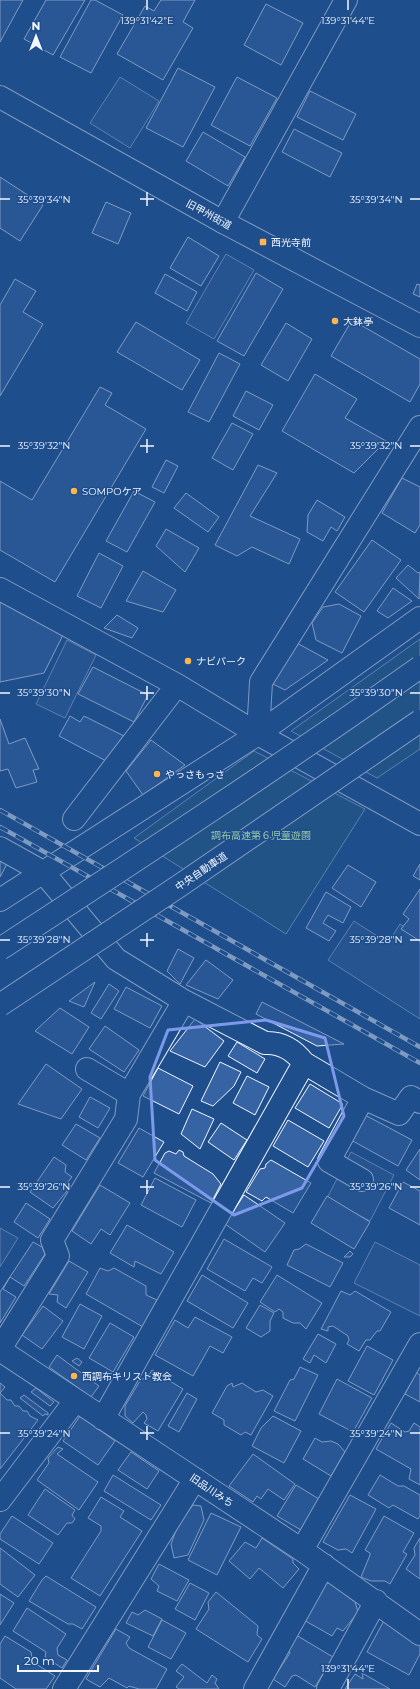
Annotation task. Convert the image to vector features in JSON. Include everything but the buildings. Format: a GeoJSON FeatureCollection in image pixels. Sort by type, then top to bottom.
{"type":"FeatureCollection","features":[{"type":"Feature","properties":{"kind":"main road"},"geometry":{"type":"LineString","coordinates":[[223,222],[346,0]]}},
{"type":"Feature","properties":{"kind":"main road","name":"旧甲州街道"},"geometry":{"type":"LineString","coordinates":[[0,97],[223,222],[420,326]]}},
{"type":"Feature","properties":{"kind":"main road"},"geometry":{"type":"LineString","coordinates":[[258,734],[261,682],[420,427]]}},
{"type":"Feature","properties":{"kind":"main road"},"geometry":{"type":"LineString","coordinates":[[0,589],[177,685],[258,734],[420,824]]}},
{"type":"Feature","properties":{"kind":"main road"},"geometry":{"type":"LineString","coordinates":[[0,900],[258,734],[420,618]]}},
{"type":"Feature","properties":{"kind":"main road"},"geometry":{"type":"LineString","coordinates":[[0,949],[140,858],[355,713],[420,667]]}},
{"type":"Feature","properties":{"kind":"main road"},"geometry":{"type":"LineString","coordinates":[[74,819],[177,685]]}},
{"type":"Feature","properties":{"kind":"main road","name":"中央自動車道"},"geometry":{"type":"LineString","coordinates":[[0,1005],[179,886],[420,721]]}},
{"type":"Feature","properties":{"kind":"main road"},"geometry":{"type":"LineString","coordinates":[[0,848],[43,872],[116,959],[184,1001],[265,1043],[277,1043],[298,1055],[304,1063],[363,1098],[400,1114],[411,1097],[420,1102]]}},
{"type":"Feature","properties":{"kind":"main road"},"geometry":{"type":"LineString","coordinates":[[0,1350],[58,1256],[52,1240],[126,1119],[129,1094],[184,1001]]}},
{"type":"Feature","properties":{"kind":"main road"},"geometry":{"type":"LineString","coordinates":[[103,1419],[304,1063]]}},
{"type":"Feature","properties":{"kind":"main road"},"geometry":{"type":"LineString","coordinates":[[87,1069],[129,1094]]}},
{"type":"Feature","properties":{"kind":"main road"},"geometry":{"type":"LineString","coordinates":[[362,1180],[329,1161],[363,1098]]}},
{"type":"Feature","properties":{"kind":"main road"},"geometry":{"type":"LineString","coordinates":[[302,1550],[420,1344]]}},
{"type":"Feature","properties":{"kind":"main road","name":"旧品川みち"},"geometry":{"type":"LineString","coordinates":[[0,1350],[302,1550],[376,1601],[420,1634]]}},
{"type":"Feature","properties":{"kind":"main road"},"geometry":{"type":"LineString","coordinates":[[0,1500],[75,1401]]}},
{"type":"Feature","properties":{"kind":"main road"},"geometry":{"type":"LineString","coordinates":[[64,1689],[195,1479]]}},
{"type":"Feature","properties":{"kind":"main road"},"geometry":{"type":"LineString","coordinates":[[255,1689],[324,1565]]}},
{"type":"Feature","properties":{"kind":"main road"},"geometry":{"type":"LineString","coordinates":[[328,1689],[376,1601]]}},
{"type":"Feature","properties":{"kind":"highlighted area"},"geometry":{"type":"Polygon","coordinates":[[[266,1020],[325,1038],[344,1116],[302,1188],[234,1215],[155,1160],[150,1077],[168,1030],[266,1020]]]}},
{"type":"Feature","properties":{"kind":"green space"},"geometry":{"type":"Polygon","coordinates":[[[420,639],[420,749],[377,778],[291,731],[420,639]]]}},
{"type":"Feature","properties":{"kind":"green space","name":"調布高速第６児童遊園"},"geometry":{"type":"Polygon","coordinates":[[[254,751],[365,809],[286,934],[134,838],[254,751]]]}},
{"type":"Feature","properties":{"kind":"shaded area"},"geometry":{"type":"Polygon","coordinates":[[[120,77],[159,101],[130,148],[90,123],[120,77]]]}},
{"type":"Feature","properties":{"kind":"shaded area"},"geometry":{"type":"Polygon","coordinates":[[[226,254],[254,270],[214,339],[186,323],[226,254]]]}},
{"type":"Feature","properties":{"kind":"shaded area"},"geometry":{"type":"Polygon","coordinates":[[[67,640],[96,655],[65,718],[36,704],[67,640]]]}},
{"type":"Feature","properties":{"kind":"shaded area"},"geometry":{"type":"Polygon","coordinates":[[[354,921],[388,943],[400,924],[420,937],[420,1019],[328,960],[354,921]]]}},
{"type":"Feature","properties":{"kind":"shaded area"},"geometry":{"type":"Polygon","coordinates":[[[351,1152],[394,1175],[370,1221],[327,1198],[351,1152]]]}},
{"type":"Feature","properties":{"kind":"shaded area"},"geometry":{"type":"Polygon","coordinates":[[[0,1228],[18,1238],[0,1267],[0,1228]]]}},
{"type":"Feature","properties":{"kind":"shaded area"},"geometry":{"type":"Polygon","coordinates":[[[375,1242],[420,1265],[420,1316],[354,1283],[375,1242]]]}},
{"type":"Feature","properties":{"kind":"railway"},"geometry":{"type":"LineString","coordinates":[[0,810],[420,1047]]}},
{"type":"Feature","properties":{"kind":"railway"},"geometry":{"type":"LineString","coordinates":[[0,827],[420,1063]]}},
{"type":"Feature","properties":{"kind":"place","name":"西光寺前"},"geometry":{"type":"Point","coordinates":[263,242]}},
{"type":"Feature","properties":{"kind":"place","name":"大鉢亭"},"geometry":{"type":"Point","coordinates":[335,321]}},
{"type":"Feature","properties":{"kind":"place","name":"SOMPOケア"},"geometry":{"type":"Point","coordinates":[74,491]}},
{"type":"Feature","properties":{"kind":"place","name":"ナビパーク"},"geometry":{"type":"Point","coordinates":[188,661]}},
{"type":"Feature","properties":{"kind":"place","name":"やっさもっさ"},"geometry":{"type":"Point","coordinates":[157,774]}},
{"type":"Feature","properties":{"kind":"place","name":"西調布キリスト教会"},"geometry":{"type":"Point","coordinates":[74,1376]}}]}
